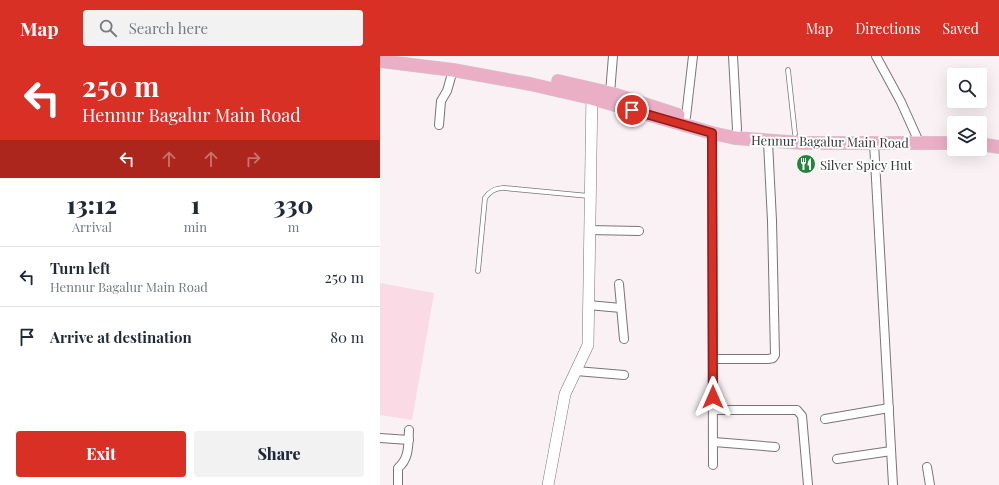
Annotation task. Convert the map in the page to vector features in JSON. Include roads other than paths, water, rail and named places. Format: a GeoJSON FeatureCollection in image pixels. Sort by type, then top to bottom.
{"type":"FeatureCollection","features":[{"type":"Feature","properties":{"kind":"main road","name":"Hennur Bagalur Main Road"},"geometry":{"type":"LineString","coordinates":[[407,56],[536,76],[712,133],[918,138],[947,142]]}},
{"type":"Feature","properties":{"kind":"main road","name":"Hennur Bagalur Main Road"},"geometry":{"type":"LineString","coordinates":[[380,61],[453,70],[530,84],[592,93],[610,93],[736,134],[768,142],[874,143],[947,136]]}},
{"type":"Feature","properties":{"kind":"main road"},"geometry":{"type":"LineString","coordinates":[[987,136],[999,138]]}},
{"type":"Feature","properties":{"kind":"main road"},"geometry":{"type":"LineString","coordinates":[[987,145],[999,147]]}},
{"type":"Feature","properties":{"kind":"street"},"geometry":{"type":"LineString","coordinates":[[610,93],[613,56]]}},
{"type":"Feature","properties":{"kind":"street"},"geometry":{"type":"LineString","coordinates":[[686,117],[694,56]]}},
{"type":"Feature","properties":{"kind":"street"},"geometry":{"type":"LineString","coordinates":[[733,56],[736,134]]}},
{"type":"Feature","properties":{"kind":"street"},"geometry":{"type":"LineString","coordinates":[[876,56],[918,138]]}},
{"type":"Feature","properties":{"kind":"street"},"geometry":{"type":"LineString","coordinates":[[439,125],[441,101],[447,91],[453,70]]}},
{"type":"Feature","properties":{"kind":"street"},"geometry":{"type":"LineString","coordinates":[[548,485],[565,394],[588,345],[589,196],[592,93]]}},
{"type":"Feature","properties":{"kind":"street"},"geometry":{"type":"LineString","coordinates":[[712,133],[714,465]]}},
{"type":"Feature","properties":{"kind":"street"},"geometry":{"type":"LineString","coordinates":[[713,359],[768,359],[773,358],[775,354],[772,221],[768,142]]}},
{"type":"Feature","properties":{"kind":"street"},"geometry":{"type":"LineString","coordinates":[[874,143],[893,485]]}},
{"type":"Feature","properties":{"kind":"street"},"geometry":{"type":"LineString","coordinates":[[589,230],[639,231]]}},
{"type":"Feature","properties":{"kind":"street"},"geometry":{"type":"LineString","coordinates":[[618,284],[624,339]]}},
{"type":"Feature","properties":{"kind":"street"},"geometry":{"type":"LineString","coordinates":[[588,305],[621,308]]}},
{"type":"Feature","properties":{"kind":"street"},"geometry":{"type":"LineString","coordinates":[[576,371],[624,374]]}},
{"type":"Feature","properties":{"kind":"street"},"geometry":{"type":"LineString","coordinates":[[825,419],[889,408]]}},
{"type":"Feature","properties":{"kind":"street"},"geometry":{"type":"LineString","coordinates":[[714,410],[796,410],[800,413],[802,416],[808,485]]}},
{"type":"Feature","properties":{"kind":"street"},"geometry":{"type":"LineString","coordinates":[[398,485],[398,468],[405,462],[408,454],[409,430]]}},
{"type":"Feature","properties":{"kind":"street"},"geometry":{"type":"LineString","coordinates":[[380,438],[409,440]]}},
{"type":"Feature","properties":{"kind":"street"},"geometry":{"type":"LineString","coordinates":[[714,442],[775,447]]}},
{"type":"Feature","properties":{"kind":"street"},"geometry":{"type":"LineString","coordinates":[[837,458],[891,451]]}},
{"type":"Feature","properties":{"kind":"street"},"geometry":{"type":"LineString","coordinates":[[927,467],[930,485]]}},
{"type":"Feature","properties":{"kind":"lane"},"geometry":{"type":"LineString","coordinates":[[788,70],[795,134]]}},
{"type":"Feature","properties":{"kind":"lane"},"geometry":{"type":"LineString","coordinates":[[478,271],[485,198],[489,193],[497,188],[504,188],[589,196]]}},
{"type":"Feature","properties":{"kind":"place","name":"Silver Spicy Hut"},"geometry":{"type":"Point","coordinates":[806,164]}}]}
